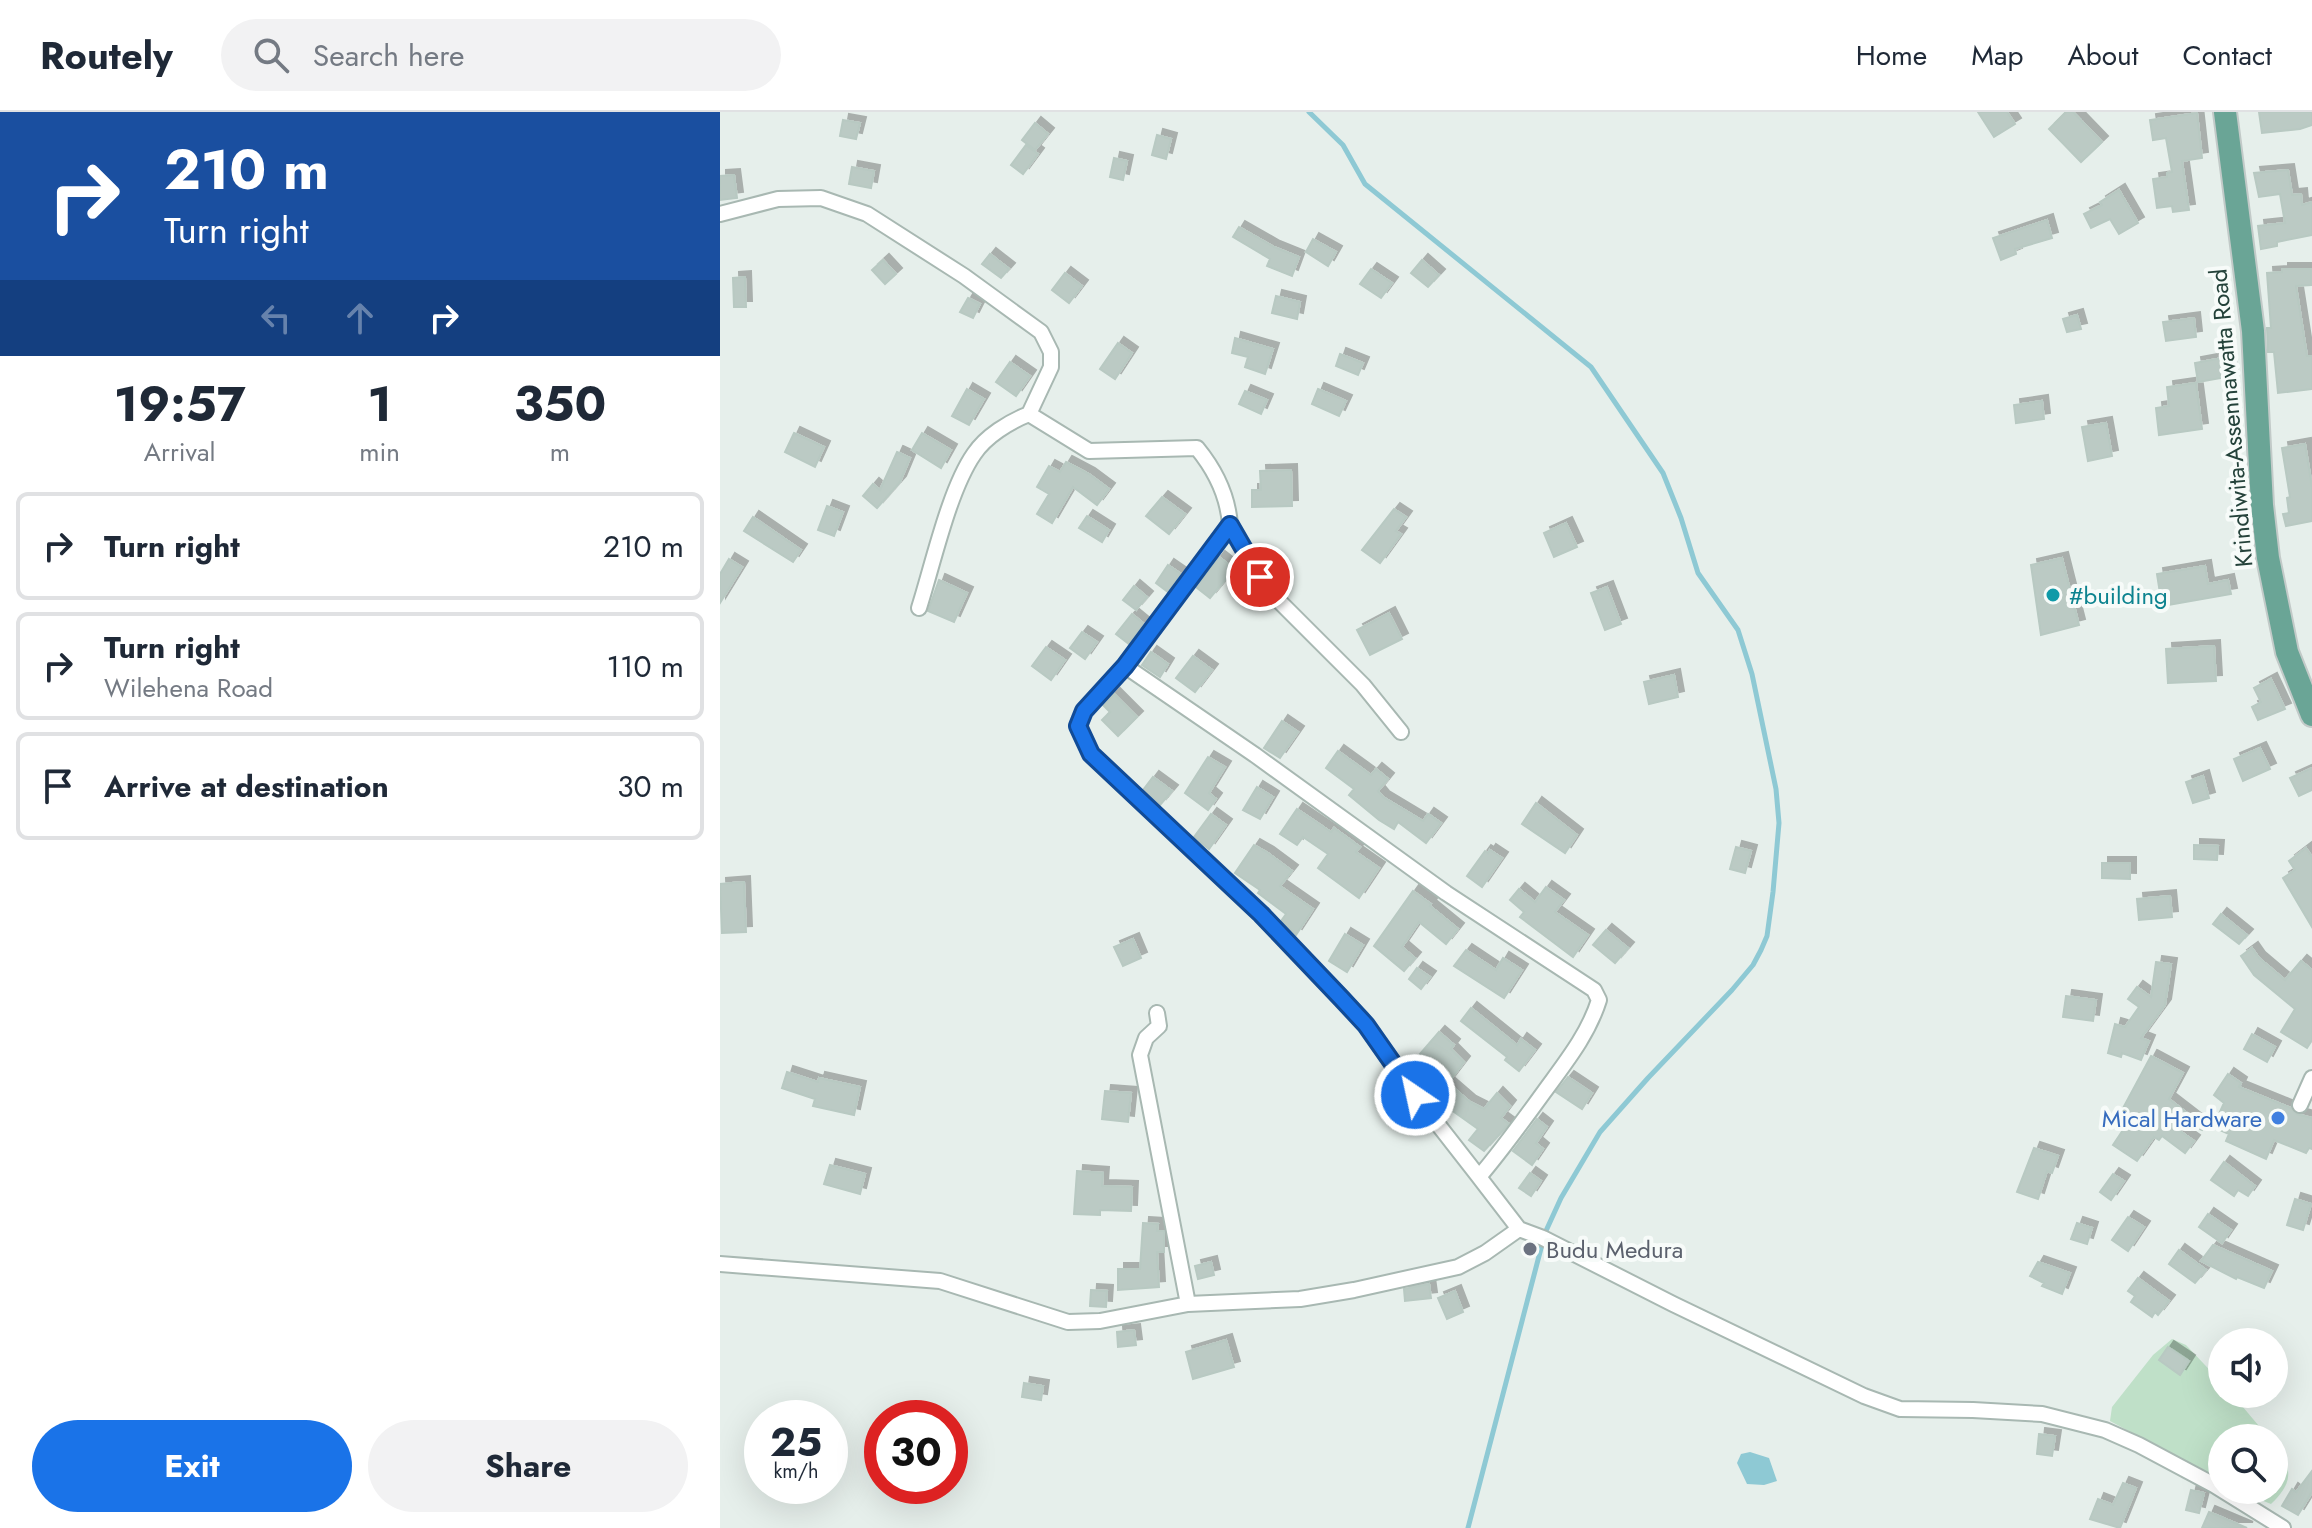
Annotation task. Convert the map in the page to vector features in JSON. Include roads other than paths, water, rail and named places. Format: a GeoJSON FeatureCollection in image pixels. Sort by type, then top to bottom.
{"type":"FeatureCollection","features":[{"type":"Feature","properties":{"kind":"main road","name":"Krindiwita-Assennawatta Road"},"geometry":{"type":"LineString","coordinates":[[2225,112],[2253,331],[2262,505],[2268,558],[2287,652],[2312,715]]}},
{"type":"Feature","properties":{"kind":"street"},"geometry":{"type":"LineString","coordinates":[[720,214],[778,199],[821,198],[867,214],[964,276],[1041,332],[1051,352],[1051,367],[1029,414],[1009,422],[975,452],[958,484],[919,608]]}},
{"type":"Feature","properties":{"kind":"street"},"geometry":{"type":"LineString","coordinates":[[1029,414],[1089,451],[1197,448],[1212,467],[1229,512],[1230,525],[1270,592],[1363,685],[1401,732]]}},
{"type":"Feature","properties":{"kind":"street"},"geometry":{"type":"LineString","coordinates":[[1230,525],[1125,666],[1084,711],[1078,726],[1091,754],[1261,914],[1361,1018],[1415,1095],[1519,1229],[1864,1396],[1900,1409],[2042,1414],[2105,1430],[2214,1485],[2283,1528]]}},
{"type":"Feature","properties":{"kind":"street"},"geometry":{"type":"LineString","coordinates":[[1125,666],[1446,893],[1594,990],[1599,1000],[1597,1008],[1575,1050],[1508,1143],[1479,1177]]}},
{"type":"Feature","properties":{"kind":"street"},"geometry":{"type":"LineString","coordinates":[[1157,1013],[1159,1026],[1146,1038],[1140,1055],[1188,1304]]}},
{"type":"Feature","properties":{"kind":"street"},"geometry":{"type":"LineString","coordinates":[[2300,1105],[2312,1078]]}},
{"type":"Feature","properties":{"kind":"street"},"geometry":{"type":"LineString","coordinates":[[720,1264],[940,1281],[1068,1322],[1100,1321],[1188,1304],[1300,1299],[1354,1290],[1458,1267],[1519,1229]]}},
{"type":"Feature","properties":{"kind":"water"},"geometry":{"type":"Polygon","coordinates":[[[1750,1452],[1769,1458],[1777,1481],[1764,1485],[1747,1484],[1737,1463],[1741,1454],[1750,1452]]]}},
{"type":"Feature","properties":{"kind":"waterway"},"geometry":{"type":"LineString","coordinates":[[1309,112],[1343,145],[1365,184],[1591,367],[1663,473],[1698,573],[1738,630],[1752,674],[1776,789],[1779,823],[1767,936],[1753,965],[1732,990],[1600,1132],[1561,1198],[1545,1233],[1468,1528]]}},
{"type":"Feature","properties":{"kind":"place","name":"#building"},"geometry":{"type":"Point","coordinates":[2053,595]}},
{"type":"Feature","properties":{"kind":"place","name":"Mical Hardware"},"geometry":{"type":"Point","coordinates":[2278,1118]}},
{"type":"Feature","properties":{"kind":"place","name":"Budu Medura"},"geometry":{"type":"Point","coordinates":[1530,1249]}}]}
